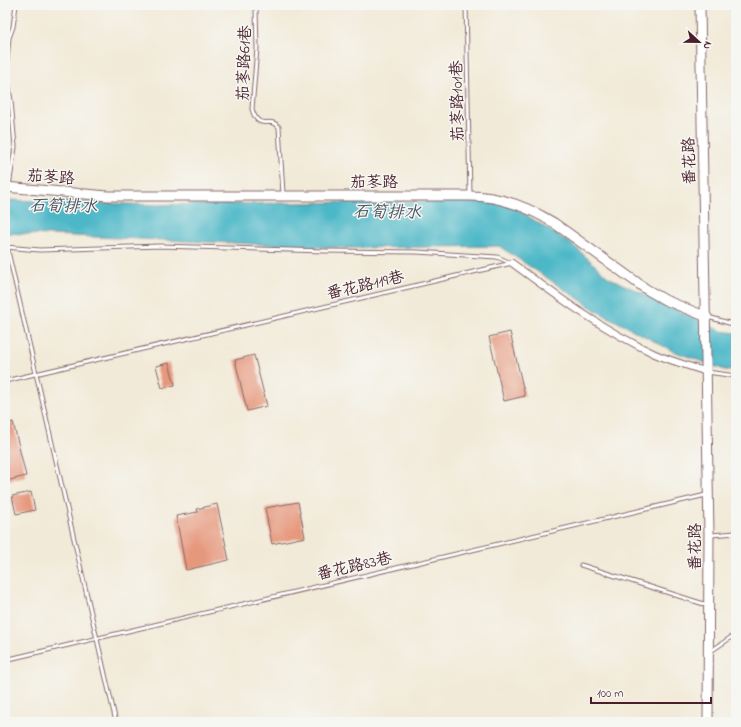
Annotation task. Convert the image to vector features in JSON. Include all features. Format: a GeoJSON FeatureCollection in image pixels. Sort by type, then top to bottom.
{"type":"FeatureCollection","features":[{"type":"Feature","properties":{"kind":"street","name":"番花路"},"geometry":{"type":"LineString","coordinates":[[700,5],[709,535],[708,722]]}},
{"type":"Feature","properties":{"kind":"street","name":"茄苳路"},"geometry":{"type":"LineString","coordinates":[[7,188],[108,196],[470,196],[504,200],[538,214],[554,223],[646,290],[665,300],[706,317]]}},
{"type":"Feature","properties":{"kind":"street"},"geometry":{"type":"LineString","coordinates":[[512,263],[563,300],[608,329],[656,354],[707,372]]}},
{"type":"Feature","properties":{"kind":"lane"},"geometry":{"type":"LineString","coordinates":[[7,188],[15,147],[11,101],[6,70],[9,38],[13,27],[16,5]]}},
{"type":"Feature","properties":{"kind":"lane","name":"茄苳路101巷"},"geometry":{"type":"LineString","coordinates":[[466,5],[470,196]]}},
{"type":"Feature","properties":{"kind":"lane","name":"茄苳路61巷"},"geometry":{"type":"LineString","coordinates":[[256,10],[257,48],[252,109],[254,116],[258,121],[263,123],[274,123],[278,127],[283,196]]}},
{"type":"Feature","properties":{"kind":"lane"},"geometry":{"type":"LineString","coordinates":[[116,722],[6,247],[40,250],[160,246],[417,252],[497,257],[512,263]]}},
{"type":"Feature","properties":{"kind":"lane","name":"番花路119巷"},"geometry":{"type":"LineString","coordinates":[[5,381],[512,263]]}},
{"type":"Feature","properties":{"kind":"lane"},"geometry":{"type":"LineString","coordinates":[[706,317],[736,325]]}},
{"type":"Feature","properties":{"kind":"lane"},"geometry":{"type":"LineString","coordinates":[[707,372],[736,376]]}},
{"type":"Feature","properties":{"kind":"lane","name":"番花路83巷"},"geometry":{"type":"LineString","coordinates":[[5,660],[708,495]]}},
{"type":"Feature","properties":{"kind":"lane"},"geometry":{"type":"LineString","coordinates":[[709,535],[736,533]]}},
{"type":"Feature","properties":{"kind":"lane"},"geometry":{"type":"LineString","coordinates":[[581,565],[709,605]]}},
{"type":"Feature","properties":{"kind":"lane"},"geometry":{"type":"LineString","coordinates":[[708,653],[736,634]]}},
{"type":"Feature","properties":{"kind":"lane"},"geometry":{"type":"LineString","coordinates":[[708,722],[733,722]]}},
{"type":"Feature","properties":{"kind":"water","name":"石筍排水"},"geometry":{"type":"Polygon","coordinates":[[[5,200],[156,205],[503,200],[574,246],[608,277],[721,331],[736,333],[736,370],[725,370],[673,351],[597,311],[499,246],[346,248],[5,233],[5,200]]]}},
{"type":"Feature","properties":{"kind":"building"},"geometry":{"type":"Polygon","coordinates":[[[510,332],[525,396],[504,401],[489,337],[510,332]]]}},
{"type":"Feature","properties":{"kind":"building"},"geometry":{"type":"Polygon","coordinates":[[[254,355],[267,406],[247,411],[235,360],[254,355]]]}},
{"type":"Feature","properties":{"kind":"building"},"geometry":{"type":"Polygon","coordinates":[[[169,363],[175,385],[162,388],[156,366],[169,363]]]}},
{"type":"Feature","properties":{"kind":"building"},"geometry":{"type":"Polygon","coordinates":[[[13,422],[26,476],[6,481],[5,424],[13,422]]]}},
{"type":"Feature","properties":{"kind":"building"},"geometry":{"type":"Polygon","coordinates":[[[31,492],[35,510],[16,514],[12,496],[31,492]]]}},
{"type":"Feature","properties":{"kind":"building"},"geometry":{"type":"Polygon","coordinates":[[[298,502],[305,537],[272,544],[265,508],[298,502]]]}},
{"type":"Feature","properties":{"kind":"building"},"geometry":{"type":"Polygon","coordinates":[[[217,504],[229,560],[186,570],[176,516],[198,512],[197,509],[217,504]]]}},
{"type":"Feature","properties":{"kind":"railway"},"geometry":{"type":"LineString","coordinates":[[642,722],[650,722]]}}]}
